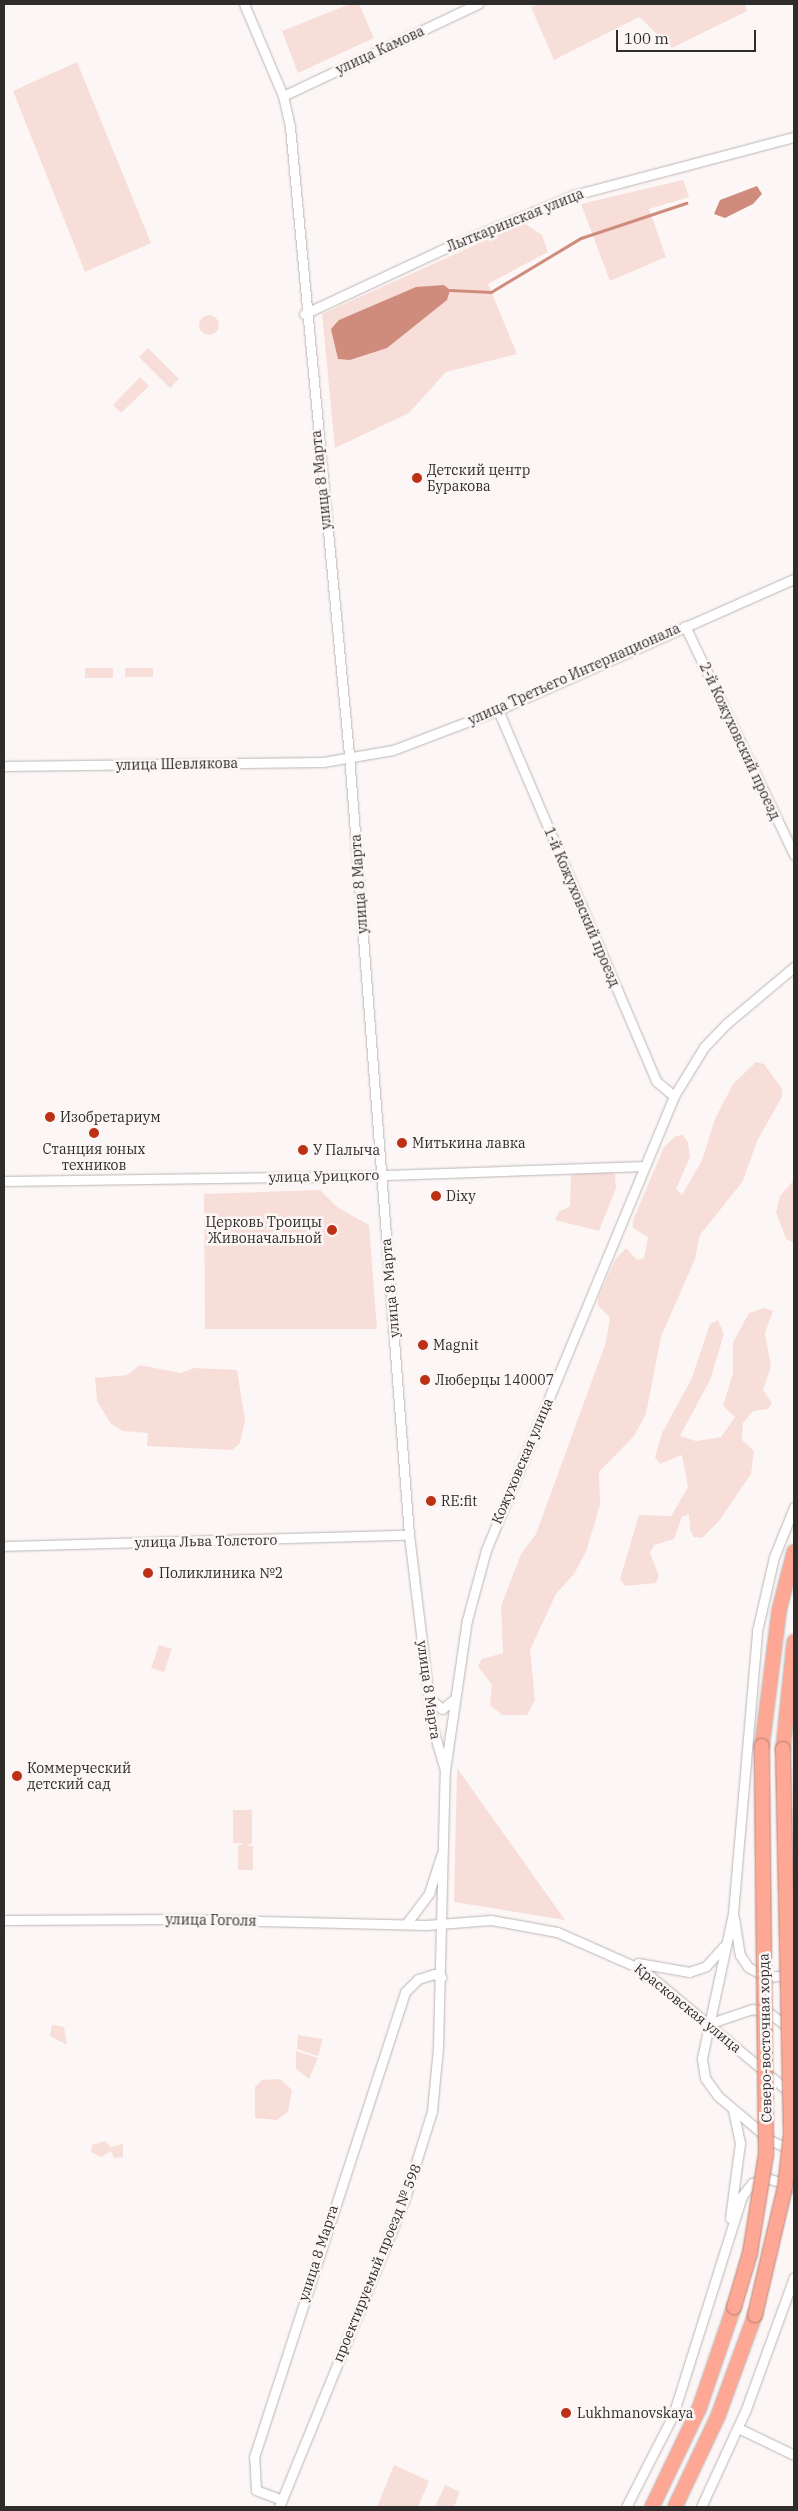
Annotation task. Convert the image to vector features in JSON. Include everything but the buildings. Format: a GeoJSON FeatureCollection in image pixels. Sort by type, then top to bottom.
{"type":"FeatureCollection","features":[{"type":"Feature","properties":{"kind":"highway","name":"Северо-восточная хорда"},"geometry":{"type":"LineString","coordinates":[[652,2507],[699,2409],[734,2307],[750,2253],[766,2154],[762,1746],[773,1647],[794,1552]]}},
{"type":"Feature","properties":{"kind":"highway","name":"Северо-восточная хорда"},"geometry":{"type":"LineString","coordinates":[[676,2507],[718,2416],[754,2315],[785,2187],[791,2134],[783,1748],[794,1642]]}},
{"type":"Feature","properties":{"kind":"street","name":"улица 8 Марта"},"geometry":{"type":"LineString","coordinates":[[244,4],[283,96],[290,127],[304,314],[349,755],[408,1535],[435,1741],[445,1770]]}},
{"type":"Feature","properties":{"kind":"street","name":"улица Камова"},"geometry":{"type":"LineString","coordinates":[[283,96],[478,4]]}},
{"type":"Feature","properties":{"kind":"street","name":"Лыткаринская улица"},"geometry":{"type":"LineString","coordinates":[[304,314],[448,246],[574,195],[794,137]]}},
{"type":"Feature","properties":{"kind":"street","name":"улица Третьего Интернационала"},"geometry":{"type":"LineString","coordinates":[[349,755],[393,750],[498,710],[794,579]]}},
{"type":"Feature","properties":{"kind":"street","name":"2-й Кожуховский проезд"},"geometry":{"type":"LineString","coordinates":[[685,626],[794,856]]}},
{"type":"Feature","properties":{"kind":"street","name":"1-й Кожуховский проезд"},"geometry":{"type":"LineString","coordinates":[[498,710],[656,1081],[674,1096]]}},
{"type":"Feature","properties":{"kind":"street","name":"улица Шевлякова"},"geometry":{"type":"LineString","coordinates":[[4,766],[323,762],[349,755]]}},
{"type":"Feature","properties":{"kind":"street","name":"Кожуховская улица"},"geometry":{"type":"LineString","coordinates":[[445,1770],[466,1620],[495,1524],[674,1096],[704,1047],[726,1024],[794,968]]}},
{"type":"Feature","properties":{"kind":"street","name":"улица Урицкого"},"geometry":{"type":"LineString","coordinates":[[4,1181],[381,1174],[645,1166]]}},
{"type":"Feature","properties":{"kind":"street"},"geometry":{"type":"LineString","coordinates":[[794,1507],[774,1557],[757,1631],[733,1913],[702,2058],[705,2078],[733,2109],[770,2140],[794,2150]]}},
{"type":"Feature","properties":{"kind":"street","name":"улица Льва Толстого"},"geometry":{"type":"LineString","coordinates":[[4,1546],[408,1535]]}},
{"type":"Feature","properties":{"kind":"street"},"geometry":{"type":"LineString","coordinates":[[429,1698],[442,1709],[456,1697]]}},
{"type":"Feature","properties":{"kind":"street","name":"проектируемый проезд № 598"},"geometry":{"type":"LineString","coordinates":[[281,2504],[419,2160],[432,2111],[441,1977],[445,1770]]}},
{"type":"Feature","properties":{"kind":"street"},"geometry":{"type":"LineString","coordinates":[[406,1924],[430,1893],[444,1845]]}},
{"type":"Feature","properties":{"kind":"street"},"geometry":{"type":"LineString","coordinates":[[733,1913],[738,1948],[748,1967],[768,1978],[794,1974]]}},
{"type":"Feature","properties":{"kind":"street","name":"улица Гоголя"},"geometry":{"type":"LineString","coordinates":[[4,1920],[418,1924]]}},
{"type":"Feature","properties":{"kind":"street","name":"Красковская улица"},"geometry":{"type":"LineString","coordinates":[[418,1924],[491,1920],[557,1932],[630,1961],[794,2096]]}},
{"type":"Feature","properties":{"kind":"street"},"geometry":{"type":"LineString","coordinates":[[630,1961],[689,1972],[712,1962],[727,1942]]}},
{"type":"Feature","properties":{"kind":"street","name":"улица 8 Марта"},"geometry":{"type":"LineString","coordinates":[[281,2504],[256,2490],[254,2457],[405,1992],[418,1979],[434,1974],[441,1977]]}},
{"type":"Feature","properties":{"kind":"street"},"geometry":{"type":"LineString","coordinates":[[708,2024],[752,2009],[769,2013],[794,2032]]}},
{"type":"Feature","properties":{"kind":"street"},"geometry":{"type":"LineString","coordinates":[[726,2242],[740,2143],[733,2109]]}},
{"type":"Feature","properties":{"kind":"street"},"geometry":{"type":"LineString","coordinates":[[626,2507],[673,2415],[742,2196],[752,2183],[774,2178],[794,2188]]}},
{"type":"Feature","properties":{"kind":"street"},"geometry":{"type":"LineString","coordinates":[[701,2507],[738,2428],[794,2277]]}},
{"type":"Feature","properties":{"kind":"street"},"geometry":{"type":"LineString","coordinates":[[738,2428],[794,2455]]}},
{"type":"Feature","properties":{"kind":"shaded area"},"geometry":{"type":"Polygon","coordinates":[[[350,4],[359,4],[374,38],[298,73],[282,31],[350,4]]]}},
{"type":"Feature","properties":{"kind":"shaded area"},"geometry":{"type":"Polygon","coordinates":[[[538,4],[745,4],[747,11],[672,48],[639,17],[554,60],[531,7],[538,4]]]}},
{"type":"Feature","properties":{"kind":"shaded area"},"geometry":{"type":"Polygon","coordinates":[[[77,62],[151,243],[85,272],[13,91],[77,62]]]}},
{"type":"Feature","properties":{"kind":"shaded area"},"geometry":{"type":"Polygon","coordinates":[[[683,180],[689,197],[649,209],[666,257],[610,281],[581,204],[683,180]]]}},
{"type":"Feature","properties":{"kind":"shaded area"},"geometry":{"type":"Polygon","coordinates":[[[757,186],[762,194],[753,204],[725,218],[714,214],[720,200],[757,186]]]}},
{"type":"Feature","properties":{"kind":"shaded area"},"geometry":{"type":"Polygon","coordinates":[[[524,223],[542,235],[548,252],[488,284],[517,354],[446,372],[409,413],[335,448],[322,314],[524,223]]]}},
{"type":"Feature","properties":{"kind":"shaded area"},"geometry":{"type":"Polygon","coordinates":[[[444,285],[450,290],[447,300],[387,348],[350,360],[338,359],[331,329],[339,320],[416,287],[444,285]]]}},
{"type":"Feature","properties":{"kind":"shaded area"},"geometry":{"type":"Polygon","coordinates":[[[209,315],[216,318],[219,325],[216,332],[209,335],[202,332],[199,325],[202,318],[209,315]]]}},
{"type":"Feature","properties":{"kind":"shaded area"},"geometry":{"type":"Polygon","coordinates":[[[148,348],[179,379],[170,388],[139,357],[148,348]]]}},
{"type":"Feature","properties":{"kind":"shaded area"},"geometry":{"type":"Polygon","coordinates":[[[140,377],[149,386],[121,413],[113,405],[140,377]]]}},
{"type":"Feature","properties":{"kind":"shaded area"},"geometry":{"type":"Polygon","coordinates":[[[85,668],[113,668],[113,678],[85,678],[85,668]]]}},
{"type":"Feature","properties":{"kind":"shaded area"},"geometry":{"type":"Polygon","coordinates":[[[125,668],[153,668],[153,677],[125,677],[125,668]]]}},
{"type":"Feature","properties":{"kind":"shaded area"},"geometry":{"type":"Polygon","coordinates":[[[756,1062],[764,1064],[782,1089],[782,1097],[757,1141],[743,1181],[700,1235],[695,1259],[661,1337],[646,1414],[634,1436],[599,1472],[600,1505],[586,1552],[574,1574],[556,1594],[530,1650],[535,1700],[527,1715],[502,1715],[490,1705],[492,1685],[478,1666],[482,1659],[503,1653],[501,1606],[521,1554],[536,1534],[606,1342],[610,1317],[598,1306],[598,1298],[615,1260],[626,1248],[637,1260],[644,1258],[648,1237],[633,1228],[633,1220],[664,1147],[676,1136],[683,1135],[688,1142],[690,1157],[676,1189],[682,1195],[702,1160],[715,1119],[733,1084],[756,1062]]]}},
{"type":"Feature","properties":{"kind":"shaded area"},"geometry":{"type":"Polygon","coordinates":[[[602,1171],[615,1174],[616,1188],[599,1231],[555,1220],[559,1212],[570,1206],[571,1175],[602,1171]]]}},
{"type":"Feature","properties":{"kind":"shaded area"},"geometry":{"type":"Polygon","coordinates":[[[794,1180],[794,1243],[786,1239],[776,1212],[780,1196],[794,1180]]]}},
{"type":"Feature","properties":{"kind":"shaded area"},"geometry":{"type":"Polygon","coordinates":[[[320,1190],[337,1207],[369,1225],[377,1329],[205,1329],[204,1194],[320,1190]]]}},
{"type":"Feature","properties":{"kind":"shaded area"},"geometry":{"type":"Polygon","coordinates":[[[764,1308],[773,1311],[765,1333],[771,1366],[763,1390],[772,1403],[768,1409],[753,1411],[743,1423],[742,1440],[754,1451],[751,1474],[719,1521],[702,1538],[694,1537],[690,1530],[689,1514],[682,1517],[674,1539],[654,1545],[650,1553],[659,1576],[656,1583],[625,1586],[620,1579],[639,1515],[671,1516],[688,1487],[682,1455],[660,1464],[655,1457],[662,1433],[691,1380],[710,1324],[718,1320],[724,1334],[710,1380],[680,1436],[696,1441],[721,1437],[735,1417],[723,1406],[733,1373],[733,1342],[749,1313],[764,1308]]]}},
{"type":"Feature","properties":{"kind":"shaded area"},"geometry":{"type":"Polygon","coordinates":[[[140,1365],[181,1373],[194,1368],[237,1370],[245,1420],[240,1443],[232,1450],[147,1446],[148,1433],[123,1431],[111,1424],[97,1401],[95,1378],[127,1375],[140,1365]]]}},
{"type":"Feature","properties":{"kind":"shaded area"},"geometry":{"type":"Polygon","coordinates":[[[159,1645],[172,1649],[164,1672],[151,1668],[159,1645]]]}},
{"type":"Feature","properties":{"kind":"shaded area"},"geometry":{"type":"Polygon","coordinates":[[[457,1768],[565,1920],[454,1902],[457,1768]]]}},
{"type":"Feature","properties":{"kind":"shaded area"},"geometry":{"type":"Polygon","coordinates":[[[233,1810],[252,1810],[252,1843],[247,1846],[253,1846],[253,1870],[238,1870],[238,1846],[244,1843],[233,1843],[233,1810]]]}},
{"type":"Feature","properties":{"kind":"shaded area"},"geometry":{"type":"Polygon","coordinates":[[[52,2025],[64,2027],[67,2045],[50,2036],[52,2025]]]}},
{"type":"Feature","properties":{"kind":"shaded area"},"geometry":{"type":"Polygon","coordinates":[[[298,2035],[323,2039],[318,2056],[297,2049],[298,2035]]]}},
{"type":"Feature","properties":{"kind":"shaded area"},"geometry":{"type":"Polygon","coordinates":[[[296,2051],[318,2058],[309,2079],[296,2069],[296,2051]]]}},
{"type":"Feature","properties":{"kind":"shaded area"},"geometry":{"type":"Polygon","coordinates":[[[280,2079],[292,2090],[288,2112],[277,2120],[255,2118],[255,2087],[262,2080],[280,2079]]]}},
{"type":"Feature","properties":{"kind":"shaded area"},"geometry":{"type":"Polygon","coordinates":[[[105,2141],[111,2147],[123,2144],[123,2157],[114,2158],[111,2151],[101,2157],[91,2152],[92,2145],[105,2141]]]}},
{"type":"Feature","properties":{"kind":"shaded area"},"geometry":{"type":"Polygon","coordinates":[[[394,2465],[429,2481],[418,2507],[377,2507],[394,2465]]]}},
{"type":"Feature","properties":{"kind":"shaded area"},"geometry":{"type":"Polygon","coordinates":[[[445,2485],[460,2492],[454,2507],[435,2507],[445,2485]]]}},
{"type":"Feature","properties":{"kind":"waterway"},"geometry":{"type":"LineString","coordinates":[[450,290],[491,292],[581,238],[686,203]]}},
{"type":"Feature","properties":{"kind":"place","name":"Детский центр Буракова"},"geometry":{"type":"Point","coordinates":[417,478]}},
{"type":"Feature","properties":{"kind":"place","name":"Изобретариум"},"geometry":{"type":"Point","coordinates":[50,1117]}},
{"type":"Feature","properties":{"kind":"place","name":"Станция юных техников"},"geometry":{"type":"Point","coordinates":[94,1133]}},
{"type":"Feature","properties":{"kind":"place","name":"Митькина лавка"},"geometry":{"type":"Point","coordinates":[402,1143]}},
{"type":"Feature","properties":{"kind":"place","name":"У Палыча"},"geometry":{"type":"Point","coordinates":[303,1150]}},
{"type":"Feature","properties":{"kind":"place","name":"Dixy"},"geometry":{"type":"Point","coordinates":[436,1196]}},
{"type":"Feature","properties":{"kind":"place","name":"Церковь Троицы Живоначальной"},"geometry":{"type":"Point","coordinates":[332,1230]}},
{"type":"Feature","properties":{"kind":"place","name":"Magnit"},"geometry":{"type":"Point","coordinates":[423,1345]}},
{"type":"Feature","properties":{"kind":"place","name":"Люберцы 140007"},"geometry":{"type":"Point","coordinates":[425,1380]}},
{"type":"Feature","properties":{"kind":"place","name":"RE:fit"},"geometry":{"type":"Point","coordinates":[431,1501]}},
{"type":"Feature","properties":{"kind":"place","name":"Поликлиника №2"},"geometry":{"type":"Point","coordinates":[148,1573]}},
{"type":"Feature","properties":{"kind":"place","name":"Коммерческий детский сад"},"geometry":{"type":"Point","coordinates":[17,1776]}},
{"type":"Feature","properties":{"kind":"place","name":"Lukhmanovskaya"},"geometry":{"type":"Point","coordinates":[566,2413]}}]}
